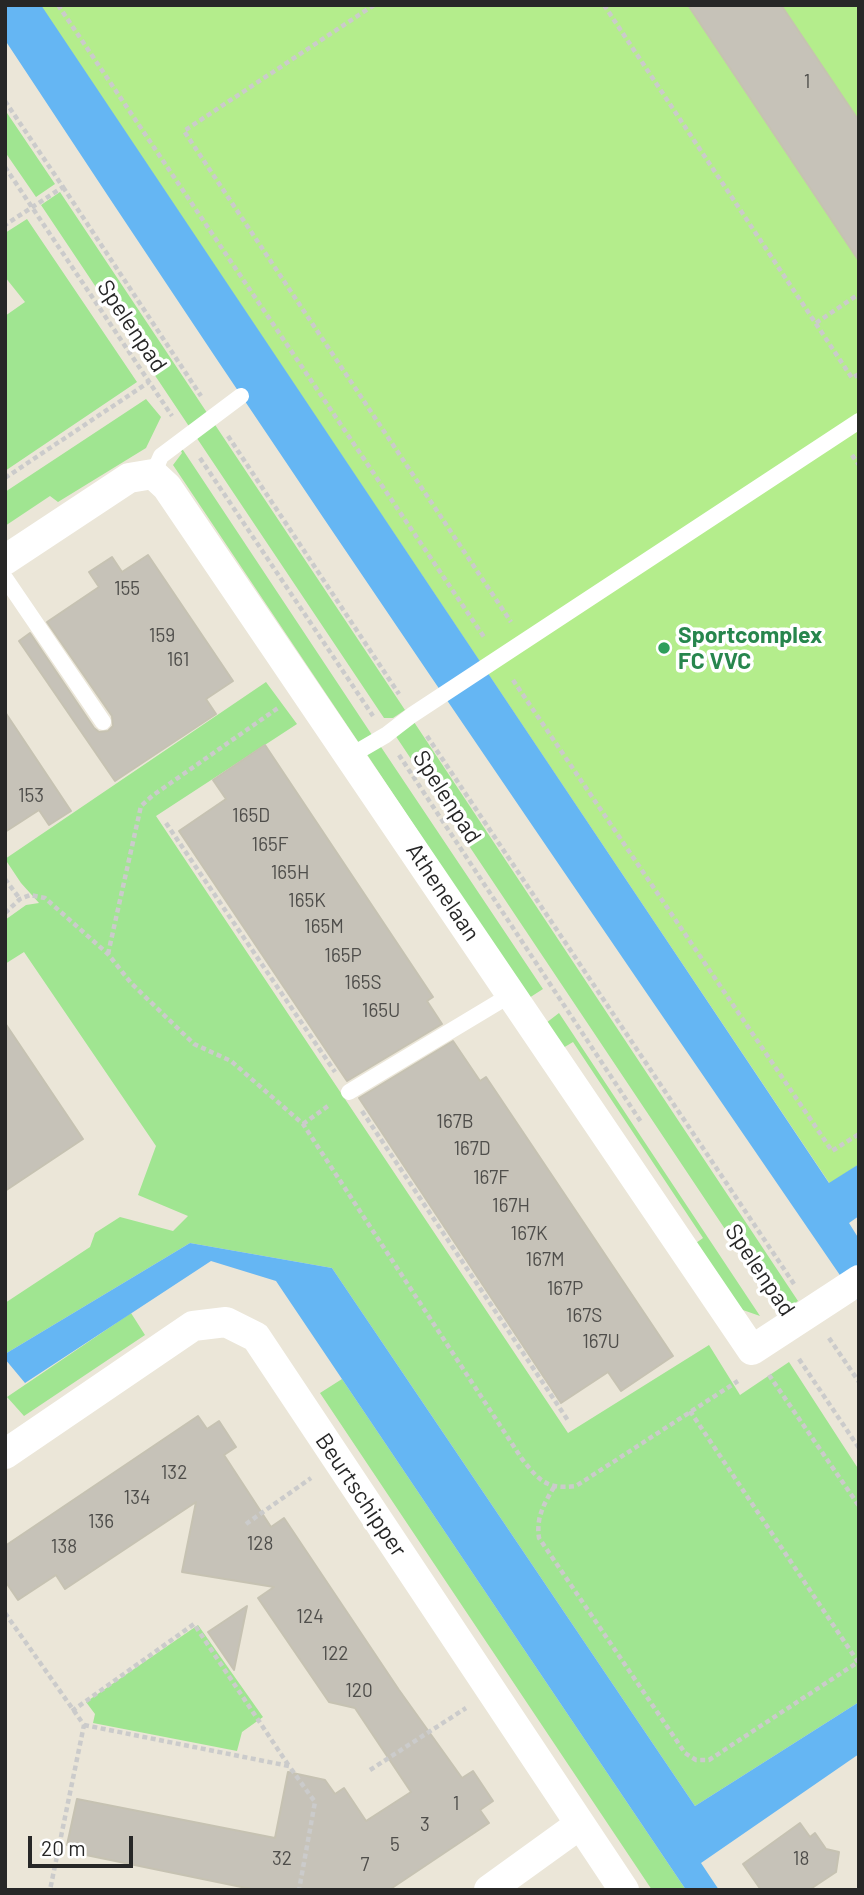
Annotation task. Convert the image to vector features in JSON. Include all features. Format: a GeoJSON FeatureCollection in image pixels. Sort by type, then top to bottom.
{"type":"FeatureCollection","features":[{"type":"Feature","properties":{"kind":"street"},"geometry":{"type":"LineString","coordinates":[[5,560],[129,478],[153,474]]}},
{"type":"Feature","properties":{"kind":"street","name":"Athenelaan"},"geometry":{"type":"LineString","coordinates":[[153,474],[167,487],[752,1350],[859,1280]]}},
{"type":"Feature","properties":{"kind":"street","name":"Beurtschipper"},"geometry":{"type":"LineString","coordinates":[[8,1446],[193,1326],[226,1322],[256,1337],[624,1890]]}},
{"type":"Feature","properties":{"kind":"street"},"geometry":{"type":"LineString","coordinates":[[489,1890],[579,1825]]}},
{"type":"Feature","properties":{"kind":"lane"},"geometry":{"type":"LineString","coordinates":[[153,474],[161,456],[242,396]]}},
{"type":"Feature","properties":{"kind":"lane"},"geometry":{"type":"LineString","coordinates":[[350,756],[386,735],[412,715],[859,421]]}},
{"type":"Feature","properties":{"kind":"lane"},"geometry":{"type":"LineString","coordinates":[[5,578],[103,722]]}},
{"type":"Feature","properties":{"kind":"lane"},"geometry":{"type":"LineString","coordinates":[[349,1092],[512,994]]}},
{"type":"Feature","properties":{"kind":"path"},"geometry":{"type":"LineString","coordinates":[[58,5],[494,661],[832,1151],[859,1134]]}},
{"type":"Feature","properties":{"kind":"path"},"geometry":{"type":"LineString","coordinates":[[374,5],[184,131],[524,641]]}},
{"type":"Feature","properties":{"kind":"path"},"geometry":{"type":"LineString","coordinates":[[604,5],[852,378],[859,374]]}},
{"type":"Feature","properties":{"kind":"path"},"geometry":{"type":"LineString","coordinates":[[5,101],[412,715],[816,1307],[859,1382]]}},
{"type":"Feature","properties":{"kind":"path","name":"Spelenpad"},"geometry":{"type":"LineString","coordinates":[[5,167],[386,735],[643,1125]]}},
{"type":"Feature","properties":{"kind":"path"},"geometry":{"type":"LineString","coordinates":[[5,225],[62,187]]}},
{"type":"Feature","properties":{"kind":"path"},"geometry":{"type":"LineString","coordinates":[[816,323],[859,294]]}},
{"type":"Feature","properties":{"kind":"path"},"geometry":{"type":"LineString","coordinates":[[5,478],[149,382]]}},
{"type":"Feature","properties":{"kind":"path"},"geometry":{"type":"LineString","coordinates":[[851,453],[859,465]]}},
{"type":"Feature","properties":{"kind":"path"},"geometry":{"type":"LineString","coordinates":[[108,954],[141,806],[305,689]]}},
{"type":"Feature","properties":{"kind":"path"},"geometry":{"type":"LineString","coordinates":[[166,823],[569,1422]]}},
{"type":"Feature","properties":{"kind":"path"},"geometry":{"type":"LineString","coordinates":[[5,879],[20,899]]}},
{"type":"Feature","properties":{"kind":"path"},"geometry":{"type":"LineString","coordinates":[[5,913],[20,899],[30,895],[45,898],[108,954],[131,983],[194,1044],[231,1061],[303,1124],[522,1459],[540,1480],[554,1487],[576,1486],[738,1381]]}},
{"type":"Feature","properties":{"kind":"path","name":"Spelenpad"},"geometry":{"type":"LineString","coordinates":[[780,1332],[859,1448]]}},
{"type":"Feature","properties":{"kind":"path"},"geometry":{"type":"LineString","coordinates":[[763,1366],[859,1506]]}},
{"type":"Feature","properties":{"kind":"path"},"geometry":{"type":"LineString","coordinates":[[554,1487],[540,1511],[537,1526],[539,1538],[685,1753],[696,1759],[709,1760],[858,1662],[690,1411]]}},
{"type":"Feature","properties":{"kind":"path"},"geometry":{"type":"LineString","coordinates":[[246,1524],[338,1461]]}},
{"type":"Feature","properties":{"kind":"path"},"geometry":{"type":"LineString","coordinates":[[5,1613],[84,1725],[289,1766]]}},
{"type":"Feature","properties":{"kind":"path"},"geometry":{"type":"LineString","coordinates":[[72,1711],[194,1624],[315,1802],[299,1890]]}},
{"type":"Feature","properties":{"kind":"path"},"geometry":{"type":"LineString","coordinates":[[370,1770],[491,1691]]}},
{"type":"Feature","properties":{"kind":"path"},"geometry":{"type":"LineString","coordinates":[[50,1890],[84,1725]]}},
{"type":"Feature","properties":{"kind":"green space","name":"Sportcomplex FC VVC"},"geometry":{"type":"Polygon","coordinates":[[[40,5],[859,5],[859,1164],[830,1184],[40,5]]]}},
{"type":"Feature","properties":{"kind":"green space"},"geometry":{"type":"Polygon","coordinates":[[[5,110],[55,184],[36,197],[5,152],[5,110]]]}},
{"type":"Feature","properties":{"kind":"green space"},"geometry":{"type":"Polygon","coordinates":[[[60,192],[405,710],[393,718],[384,718],[41,205],[60,192]]]}},
{"type":"Feature","properties":{"kind":"green space"},"geometry":{"type":"Polygon","coordinates":[[[27,219],[137,382],[5,471],[5,316],[25,302],[5,277],[5,233],[27,219]]]}},
{"type":"Feature","properties":{"kind":"green space"},"geometry":{"type":"Polygon","coordinates":[[[146,399],[161,417],[146,448],[58,502],[50,496],[5,526],[5,492],[146,399]]]}},
{"type":"Feature","properties":{"kind":"green space"},"geometry":{"type":"Polygon","coordinates":[[[181,447],[372,735],[359,743],[173,465],[182,453],[181,447]]]}},
{"type":"Feature","properties":{"kind":"green space"},"geometry":{"type":"Polygon","coordinates":[[[266,682],[297,724],[156,816],[568,1433],[709,1345],[740,1395],[789,1362],[859,1470],[859,1702],[695,1806],[332,1268],[190,1243],[5,1354],[5,1303],[90,1247],[95,1233],[120,1217],[173,1231],[188,1216],[138,1195],[156,1146],[24,952],[5,964],[5,920],[26,905],[39,903],[5,859],[266,682]]]}},
{"type":"Feature","properties":{"kind":"green space"},"geometry":{"type":"Polygon","coordinates":[[[414,722],[798,1301],[792,1305],[779,1305],[773,1301],[395,735],[414,722]]]}},
{"type":"Feature","properties":{"kind":"green space"},"geometry":{"type":"Polygon","coordinates":[[[379,744],[543,989],[529,998],[366,753],[379,744]]]}},
{"type":"Feature","properties":{"kind":"green space"},"geometry":{"type":"Polygon","coordinates":[[[559,1013],[760,1316],[740,1309],[693,1245],[703,1238],[573,1042],[563,1048],[546,1023],[559,1013]]]}},
{"type":"Feature","properties":{"kind":"green space"},"geometry":{"type":"Polygon","coordinates":[[[131,1313],[145,1335],[24,1416],[7,1397],[131,1313]]]}},
{"type":"Feature","properties":{"kind":"green space"},"geometry":{"type":"Polygon","coordinates":[[[342,1379],[686,1890],[652,1890],[320,1393],[342,1379]]]}},
{"type":"Feature","properties":{"kind":"green space"},"geometry":{"type":"Polygon","coordinates":[[[198,1625],[263,1717],[242,1732],[237,1751],[93,1723],[95,1714],[86,1702],[198,1625]]]}},
{"type":"Feature","properties":{"kind":"water"},"geometry":{"type":"Polygon","coordinates":[[[5,5],[41,5],[829,1183],[859,1164],[859,1216],[849,1223],[859,1239],[859,1303],[322,516],[5,40],[5,5]]]}},
{"type":"Feature","properties":{"kind":"water"},"geometry":{"type":"Polygon","coordinates":[[[190,1243],[332,1268],[695,1806],[859,1702],[859,1754],[701,1863],[719,1890],[686,1890],[276,1281],[211,1261],[25,1383],[5,1359],[5,1354],[190,1243]]]}},
{"type":"Feature","properties":{"kind":"building"},"geometry":{"type":"Polygon","coordinates":[[[688,5],[781,5],[859,121],[859,261],[688,5]]]}},
{"type":"Feature","properties":{"kind":"building"},"geometry":{"type":"Polygon","coordinates":[[[148,555],[233,681],[206,699],[216,714],[115,781],[19,641],[30,633],[94,728],[99,732],[108,731],[113,726],[112,716],[47,622],[99,587],[89,572],[112,557],[122,572],[148,555]]]}},
{"type":"Feature","properties":{"kind":"building"},"geometry":{"type":"Polygon","coordinates":[[[5,712],[71,811],[49,825],[39,810],[5,832],[5,712]]]}},
{"type":"Feature","properties":{"kind":"building"},"geometry":{"type":"Polygon","coordinates":[[[265,745],[433,997],[427,1001],[442,1024],[347,1081],[179,831],[226,799],[213,780],[265,745]]]}},
{"type":"Feature","properties":{"kind":"building"},"geometry":{"type":"Polygon","coordinates":[[[5,1023],[83,1139],[5,1191],[5,1023]]]}},
{"type":"Feature","properties":{"kind":"building"},"geometry":{"type":"Polygon","coordinates":[[[453,1041],[480,1081],[486,1077],[673,1356],[621,1391],[608,1372],[561,1403],[359,1098],[453,1041]]]}},
{"type":"Feature","properties":{"kind":"building"},"geometry":{"type":"Polygon","coordinates":[[[198,1416],[207,1429],[219,1421],[236,1447],[224,1455],[271,1527],[284,1518],[399,1690],[462,1778],[473,1771],[493,1801],[480,1810],[489,1823],[389,1890],[256,1890],[86,1855],[87,1849],[67,1845],[77,1799],[275,1838],[288,1772],[325,1780],[335,1794],[344,1788],[366,1821],[411,1792],[355,1708],[329,1702],[258,1598],[274,1587],[182,1572],[196,1502],[65,1589],[56,1575],[18,1600],[5,1581],[5,1546],[198,1416]]]}},
{"type":"Feature","properties":{"kind":"building"},"geometry":{"type":"Polygon","coordinates":[[[247,1606],[234,1670],[208,1632],[247,1606]]]}},
{"type":"Feature","properties":{"kind":"building"},"geometry":{"type":"Polygon","coordinates":[[[800,1823],[810,1837],[815,1833],[826,1849],[839,1852],[836,1872],[809,1890],[761,1890],[743,1864],[800,1823]]]}},
{"type":"Feature","properties":{"kind":"place","name":"Sportcomplex FC VVC"},"geometry":{"type":"Point","coordinates":[664,648]}}]}
